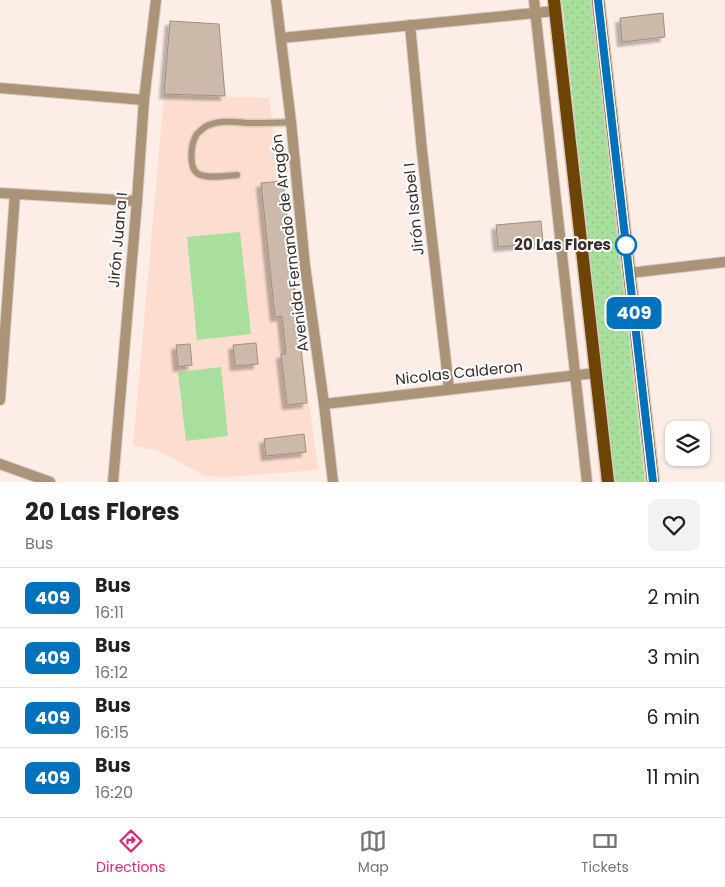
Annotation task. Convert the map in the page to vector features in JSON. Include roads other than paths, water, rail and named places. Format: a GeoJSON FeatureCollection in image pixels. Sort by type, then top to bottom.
{"type":"FeatureCollection","features":[{"type":"Feature","properties":{"kind":"main road"},"geometry":{"type":"LineString","coordinates":[[598,0],[653,482]]}},
{"type":"Feature","properties":{"kind":"main road"},"geometry":{"type":"LineString","coordinates":[[554,5],[608,482]]}},
{"type":"Feature","properties":{"kind":"street","name":"Jirón Juana I"},"geometry":{"type":"LineString","coordinates":[[113,482],[144,100],[156,0]]}},
{"type":"Feature","properties":{"kind":"street","name":"Avenida Fernando de Aragón"},"geometry":{"type":"LineString","coordinates":[[276,0],[291,122],[305,266],[333,482]]}},
{"type":"Feature","properties":{"kind":"street"},"geometry":{"type":"LineString","coordinates":[[534,0],[586,482]]}},
{"type":"Feature","properties":{"kind":"street"},"geometry":{"type":"LineString","coordinates":[[281,38],[535,12],[554,5]]}},
{"type":"Feature","properties":{"kind":"street","name":"Jirón Isabel I"},"geometry":{"type":"LineString","coordinates":[[410,25],[449,390]]}},
{"type":"Feature","properties":{"kind":"street"},"geometry":{"type":"LineString","coordinates":[[0,88],[144,100]]}},
{"type":"Feature","properties":{"kind":"street"},"geometry":{"type":"LineString","coordinates":[[0,193],[137,201]]}},
{"type":"Feature","properties":{"kind":"street"},"geometry":{"type":"LineString","coordinates":[[0,400],[15,194]]}},
{"type":"Feature","properties":{"kind":"street"},"geometry":{"type":"LineString","coordinates":[[629,273],[725,262]]}},
{"type":"Feature","properties":{"kind":"street","name":"Nicolas Calderon"},"geometry":{"type":"LineString","coordinates":[[324,404],[596,373]]}},
{"type":"Feature","properties":{"kind":"street"},"geometry":{"type":"LineString","coordinates":[[0,464],[50,482]]}},
{"type":"Feature","properties":{"kind":"lane"},"geometry":{"type":"LineString","coordinates":[[237,175],[206,176],[196,172],[192,162],[193,144],[200,132],[209,125],[216,123],[291,122]]}},
{"type":"Feature","properties":{"kind":"place","name":"20 Las Flores"},"geometry":{"type":"Point","coordinates":[626,245]}}]}
